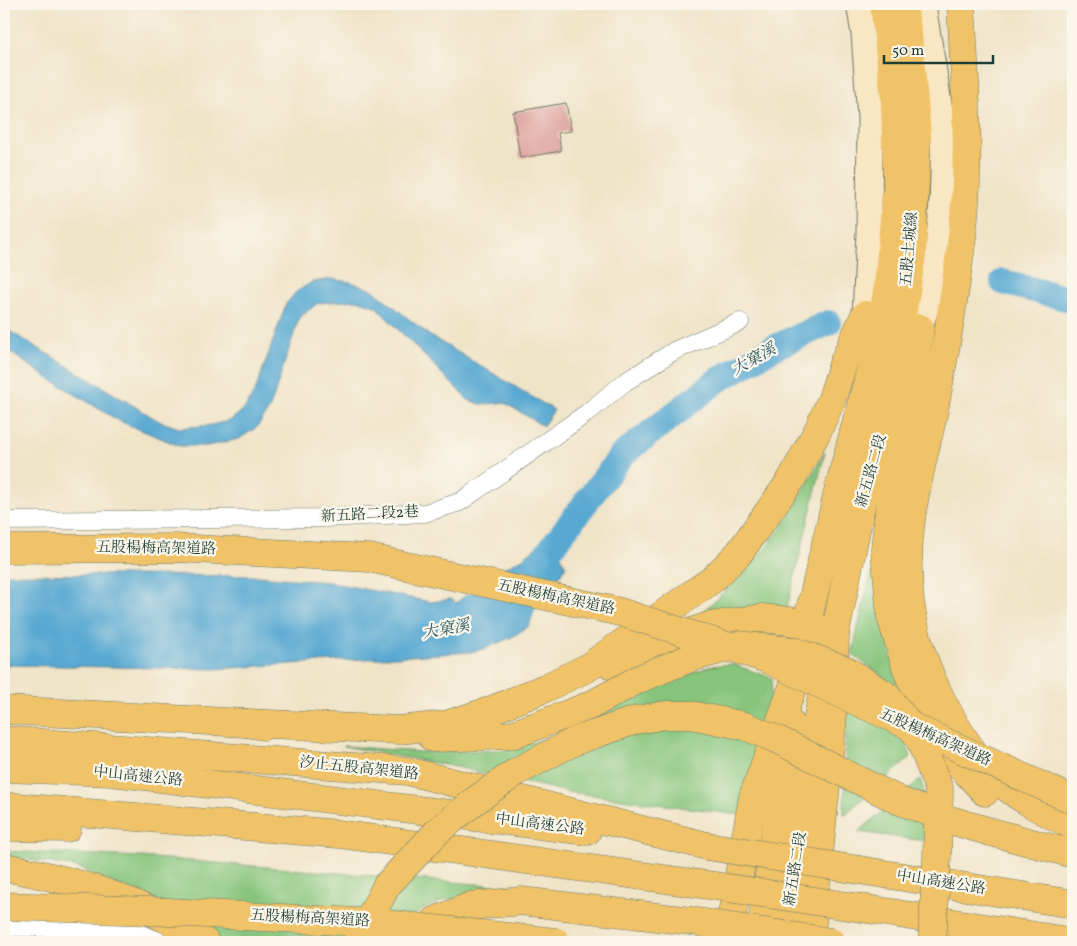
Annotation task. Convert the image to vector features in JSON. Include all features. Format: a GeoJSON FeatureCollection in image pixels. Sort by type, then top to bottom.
{"type":"FeatureCollection","features":[{"type":"Feature","properties":{"kind":"main road","name":"新五路二段"},"geometry":{"type":"LineString","coordinates":[[784,942],[817,722],[835,636],[852,489],[869,232],[870,118],[864,34],[859,4]]}},
{"type":"Feature","properties":{"kind":"main road","name":"五股土城線"},"geometry":{"type":"LineString","coordinates":[[884,4],[895,98],[897,186],[888,286],[887,341]]}},
{"type":"Feature","properties":{"kind":"main road","name":"五股土城線"},"geometry":{"type":"LineString","coordinates":[[852,489],[887,341],[912,255],[917,136],[908,34],[902,4]]}},
{"type":"Feature","properties":{"kind":"main road","name":"新五路二段"},"geometry":{"type":"LineString","coordinates":[[759,942],[807,623],[852,489],[920,328],[931,290],[937,253],[942,191],[943,137],[923,4]]}},
{"type":"Feature","properties":{"kind":"main road"},"geometry":{"type":"LineString","coordinates":[[961,4],[965,138],[962,235],[949,328],[919,472],[910,529],[908,570],[912,614],[921,651],[941,698],[967,744],[998,780],[1035,806],[1073,826]]}},
{"type":"Feature","properties":{"kind":"main road"},"geometry":{"type":"LineString","coordinates":[[445,726],[492,710],[587,668],[713,580],[739,553],[791,480],[817,432],[832,398],[844,361],[865,315]]}},
{"type":"Feature","properties":{"kind":"main road"},"geometry":{"type":"LineString","coordinates":[[920,328],[909,404],[890,500],[885,549],[891,617],[908,673],[929,721],[953,758],[989,796],[1028,822],[1073,841]]}},
{"type":"Feature","properties":{"kind":"main road","name":"五股楊梅高架道路"},"geometry":{"type":"LineString","coordinates":[[4,549],[175,548],[369,558],[620,612],[767,660],[1073,800]]}},
{"type":"Feature","properties":{"kind":"main road"},"geometry":{"type":"LineString","coordinates":[[4,710],[399,730],[445,726],[466,723],[526,708],[630,657],[709,626],[762,618],[807,623],[835,636],[832,727],[810,942]]}},
{"type":"Feature","properties":{"kind":"main road"},"geometry":{"type":"LineString","coordinates":[[246,723],[323,735],[438,738],[511,735],[591,705],[639,679],[690,658],[738,645],[793,651],[846,670],[886,695],[919,737],[939,789],[932,942]]}},
{"type":"Feature","properties":{"kind":"main road"},"geometry":{"type":"LineString","coordinates":[[727,942],[753,797],[799,670]]}},
{"type":"Feature","properties":{"kind":"main road"},"geometry":{"type":"LineString","coordinates":[[357,942],[387,885],[438,831],[476,800],[516,772],[575,740],[636,720],[666,715],[691,715],[745,726],[784,743],[900,801],[950,820],[1073,854]]}},
{"type":"Feature","properties":{"kind":"main road","name":"汐止五股高架道路"},"geometry":{"type":"LineString","coordinates":[[4,740],[407,771],[707,846]]}},
{"type":"Feature","properties":{"kind":"main road","name":"中山高速公路"},"geometry":{"type":"LineString","coordinates":[[4,768],[111,772],[707,846],[1073,904]]}},
{"type":"Feature","properties":{"kind":"main road"},"geometry":{"type":"LineString","coordinates":[[4,806],[339,834],[715,886],[1073,942]]}},
{"type":"Feature","properties":{"kind":"main road"},"geometry":{"type":"LineString","coordinates":[[4,827],[339,834]]}},
{"type":"Feature","properties":{"kind":"main road"},"geometry":{"type":"LineString","coordinates":[[4,867],[52,876],[97,889],[139,906],[188,931],[205,942]]}},
{"type":"Feature","properties":{"kind":"main road"},"geometry":{"type":"LineString","coordinates":[[410,942],[435,921],[471,906],[521,901],[692,921],[830,942]]}},
{"type":"Feature","properties":{"kind":"main road","name":"五股楊梅高架道路"},"geometry":{"type":"LineString","coordinates":[[4,906],[150,911],[377,923],[556,942]]}},
{"type":"Feature","properties":{"kind":"street","name":"新五路二段2巷"},"geometry":{"type":"LineString","coordinates":[[4,521],[324,518],[424,513],[460,502],[587,413],[625,382],[674,351],[740,322]]}},
{"type":"Feature","properties":{"kind":"street"},"geometry":{"type":"LineString","coordinates":[[4,927],[68,928],[142,934],[160,942]]}},
{"type":"Feature","properties":{"kind":"green space"},"geometry":{"type":"Polygon","coordinates":[[[825,452],[786,612],[688,625],[741,575],[777,534],[825,452]]]}},
{"type":"Feature","properties":{"kind":"green space"},"geometry":{"type":"Polygon","coordinates":[[[879,537],[885,629],[900,690],[852,654],[879,537]]]}},
{"type":"Feature","properties":{"kind":"green space"},"geometry":{"type":"Polygon","coordinates":[[[732,664],[772,678],[763,818],[568,792],[456,767],[343,746],[420,752],[502,750],[535,742],[582,724],[648,690],[710,666],[732,664]]]}},
{"type":"Feature","properties":{"kind":"green space"},"geometry":{"type":"Polygon","coordinates":[[[846,707],[903,736],[911,757],[844,815],[846,707]]]}},
{"type":"Feature","properties":{"kind":"green space"},"geometry":{"type":"Polygon","coordinates":[[[921,779],[925,798],[925,841],[858,832],[921,779]]]}},
{"type":"Feature","properties":{"kind":"green space"},"geometry":{"type":"Polygon","coordinates":[[[4,851],[142,857],[526,888],[445,900],[420,911],[390,942],[220,942],[161,904],[76,867],[4,856],[4,851]]]}},
{"type":"Feature","properties":{"kind":"water"},"geometry":{"type":"Polygon","coordinates":[[[332,279],[351,282],[373,290],[429,335],[554,410],[543,426],[505,403],[481,404],[468,400],[375,306],[357,300],[318,303],[299,318],[270,408],[257,427],[239,439],[207,446],[180,446],[119,421],[45,376],[4,348],[4,326],[159,421],[179,428],[212,425],[231,420],[245,408],[256,389],[286,304],[296,292],[312,282],[332,279]]]}},
{"type":"Feature","properties":{"kind":"water"},"geometry":{"type":"Polygon","coordinates":[[[540,544],[555,544],[566,567],[536,605],[529,626],[512,637],[484,649],[470,652],[216,669],[4,665],[4,574],[257,576],[328,582],[431,602],[451,599],[456,603],[494,573],[523,558],[540,544]]]}},
{"type":"Feature","properties":{"kind":"building"},"geometry":{"type":"Polygon","coordinates":[[[566,103],[571,131],[558,133],[561,151],[520,158],[513,112],[566,103]]]}},
{"type":"Feature","properties":{"kind":"waterway","name":"大窠溪"},"geometry":{"type":"LineString","coordinates":[[1003,282],[1073,300]]}},
{"type":"Feature","properties":{"kind":"waterway","name":"大窠溪"},"geometry":{"type":"LineString","coordinates":[[532,573],[622,455],[718,380],[775,347],[828,323]]}}]}
